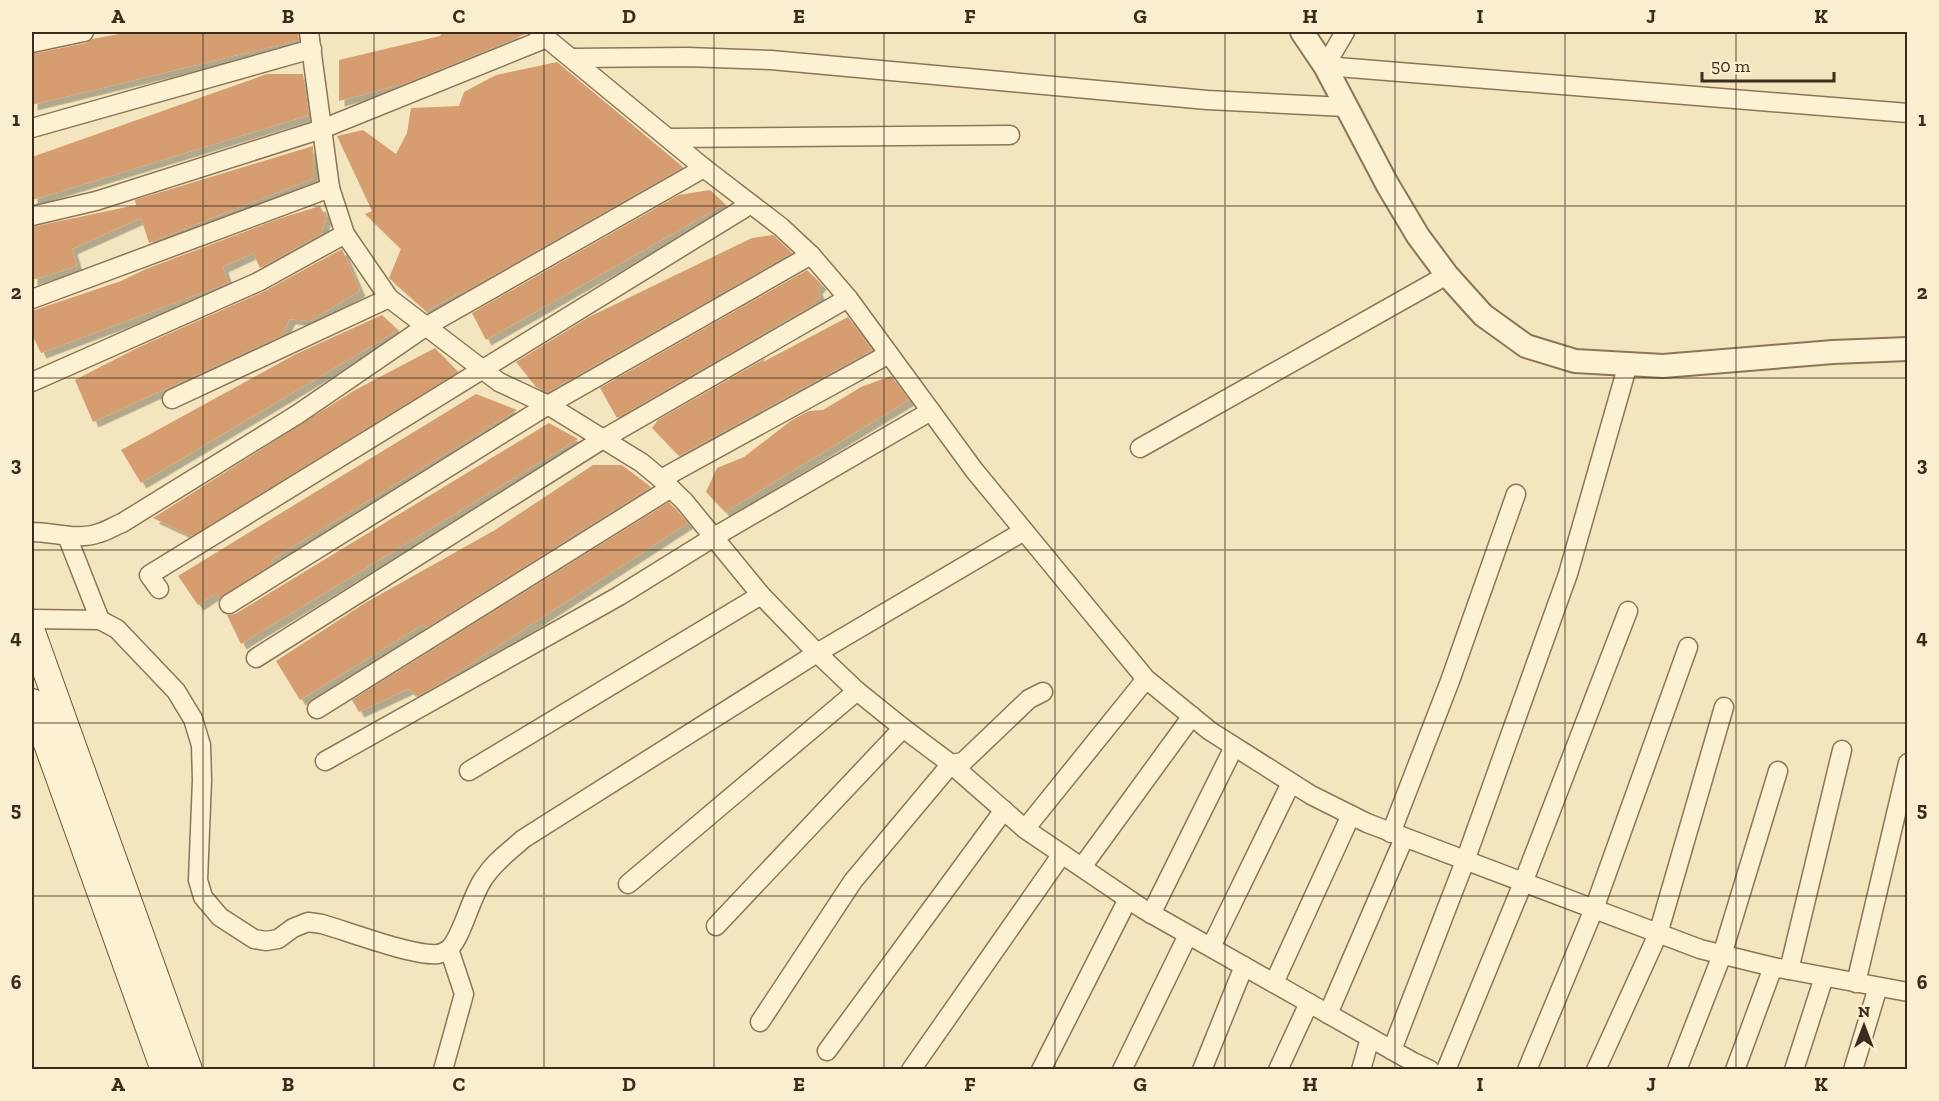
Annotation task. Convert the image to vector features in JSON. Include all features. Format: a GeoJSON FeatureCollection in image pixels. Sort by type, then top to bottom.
{"type":"FeatureCollection","features":[{"type":"Feature","properties":{"kind":"main road"},"geometry":{"type":"LineString","coordinates":[[32,632],[189,1070]]}},
{"type":"Feature","properties":{"kind":"main road"},"geometry":{"type":"LineString","coordinates":[[32,702],[164,1070]]}},
{"type":"Feature","properties":{"kind":"street"},"geometry":{"type":"LineString","coordinates":[[32,43],[84,32]]}},
{"type":"Feature","properties":{"kind":"street"},"geometry":{"type":"LineString","coordinates":[[1302,32],[1325,66],[1345,107],[1418,237],[1447,275],[1483,315],[1526,346],[1575,361],[1663,366],[1833,351],[1908,349]]}},
{"type":"Feature","properties":{"kind":"street"},"geometry":{"type":"LineString","coordinates":[[1325,66],[1345,32]]}},
{"type":"Feature","properties":{"kind":"street"},"geometry":{"type":"LineString","coordinates":[[32,216],[96,201],[322,129],[543,35],[704,168],[781,227],[811,255],[848,298],[974,470],[1146,679],[1234,747],[1291,783],[1351,815],[1700,950],[1781,969],[1908,992]]}},
{"type":"Feature","properties":{"kind":"street"},"geometry":{"type":"LineString","coordinates":[[32,128],[310,40],[330,188],[345,234],[389,297],[499,382],[548,405],[642,463],[666,484],[714,537],[761,595],[817,653],[857,691],[951,764],[1025,829],[1151,914],[1430,1070]]}},
{"type":"Feature","properties":{"kind":"street"},"geometry":{"type":"LineString","coordinates":[[572,58],[687,57],[771,60],[1207,100],[1345,107]]}},
{"type":"Feature","properties":{"kind":"street"},"geometry":{"type":"LineString","coordinates":[[1325,66],[1908,113]]}},
{"type":"Feature","properties":{"kind":"street"},"geometry":{"type":"LineString","coordinates":[[668,138],[1010,135]]}},
{"type":"Feature","properties":{"kind":"street"},"geometry":{"type":"LineString","coordinates":[[32,532],[84,536],[100,533],[122,523],[298,414],[425,327],[704,168]]}},
{"type":"Feature","properties":{"kind":"street"},"geometry":{"type":"LineString","coordinates":[[32,299],[330,188]]}},
{"type":"Feature","properties":{"kind":"street"},"geometry":{"type":"LineString","coordinates":[[159,589],[149,574],[752,204]]}},
{"type":"Feature","properties":{"kind":"street"},"geometry":{"type":"LineString","coordinates":[[32,382],[258,282],[345,234]]}},
{"type":"Feature","properties":{"kind":"street"},"geometry":{"type":"LineString","coordinates":[[229,604],[548,405],[811,255]]}},
{"type":"Feature","properties":{"kind":"street"},"geometry":{"type":"LineString","coordinates":[[1140,448],[1447,275]]}},
{"type":"Feature","properties":{"kind":"street"},"geometry":{"type":"LineString","coordinates":[[172,399],[389,297]]}},
{"type":"Feature","properties":{"kind":"street"},"geometry":{"type":"LineString","coordinates":[[256,658],[603,438],[848,298]]}},
{"type":"Feature","properties":{"kind":"street"},"geometry":{"type":"LineString","coordinates":[[317,709],[666,484],[889,354]]}},
{"type":"Feature","properties":{"kind":"street"},"geometry":{"type":"LineString","coordinates":[[1392,1050],[1465,861],[1568,574],[1628,364]]}},
{"type":"Feature","properties":{"kind":"street"},"geometry":{"type":"LineString","coordinates":[[325,761],[619,596],[714,537],[931,411]]}},
{"type":"Feature","properties":{"kind":"street"},"geometry":{"type":"LineString","coordinates":[[1328,1014],[1398,835],[1516,494]]}},
{"type":"Feature","properties":{"kind":"street"},"geometry":{"type":"LineString","coordinates":[[32,619],[100,620],[117,629],[176,691],[193,719],[201,745],[198,880],[203,897],[220,917],[254,939],[266,941],[278,939],[293,928],[308,922],[413,951],[436,954],[449,949],[456,938],[484,877],[523,839],[817,653],[1024,531]]}},
{"type":"Feature","properties":{"kind":"street"},"geometry":{"type":"LineString","coordinates":[[67,536],[100,620]]}},
{"type":"Feature","properties":{"kind":"street"},"geometry":{"type":"LineString","coordinates":[[469,771],[761,595]]}},
{"type":"Feature","properties":{"kind":"street"},"geometry":{"type":"LineString","coordinates":[[1446,1070],[1524,883],[1628,611]]}},
{"type":"Feature","properties":{"kind":"street"},"geometry":{"type":"LineString","coordinates":[[1527,1070],[1594,909],[1688,647]]}},
{"type":"Feature","properties":{"kind":"street"},"geometry":{"type":"LineString","coordinates":[[1025,829],[1146,679]]}},
{"type":"Feature","properties":{"kind":"street"},"geometry":{"type":"LineString","coordinates":[[628,884],[857,691]]}},
{"type":"Feature","properties":{"kind":"street"},"geometry":{"type":"LineString","coordinates":[[760,1022],[853,881],[951,764],[963,762],[1029,699],[1043,692]]}},
{"type":"Feature","properties":{"kind":"street"},"geometry":{"type":"LineString","coordinates":[[1596,1070],[1658,934],[1724,706]]}},
{"type":"Feature","properties":{"kind":"street"},"geometry":{"type":"LineString","coordinates":[[1082,867],[1192,716]]}},
{"type":"Feature","properties":{"kind":"street"},"geometry":{"type":"LineString","coordinates":[[716,926],[903,728]]}},
{"type":"Feature","properties":{"kind":"street"},"geometry":{"type":"LineString","coordinates":[[1151,914],[1234,747]]}},
{"type":"Feature","properties":{"kind":"street"},"geometry":{"type":"LineString","coordinates":[[1735,1070],[1781,969],[1842,750]]}},
{"type":"Feature","properties":{"kind":"street"},"geometry":{"type":"LineString","coordinates":[[1856,983],[1908,763]]}},
{"type":"Feature","properties":{"kind":"street"},"geometry":{"type":"LineString","coordinates":[[1677,1070],[1722,955],[1778,771]]}},
{"type":"Feature","properties":{"kind":"street"},"geometry":{"type":"LineString","coordinates":[[1211,947],[1291,783]]}},
{"type":"Feature","properties":{"kind":"street"},"geometry":{"type":"LineString","coordinates":[[827,1051],[1004,810]]}},
{"type":"Feature","properties":{"kind":"street"},"geometry":{"type":"LineString","coordinates":[[1274,983],[1351,815]]}},
{"type":"Feature","properties":{"kind":"street"},"geometry":{"type":"LineString","coordinates":[[911,1070],[1062,854]]}},
{"type":"Feature","properties":{"kind":"street"},"geometry":{"type":"LineString","coordinates":[[1041,1070],[1128,899]]}},
{"type":"Feature","properties":{"kind":"street"},"geometry":{"type":"LineString","coordinates":[[1122,1070],[1188,935]]}},
{"type":"Feature","properties":{"kind":"street"},"geometry":{"type":"LineString","coordinates":[[443,1070],[464,994],[449,949]]}},
{"type":"Feature","properties":{"kind":"street"},"geometry":{"type":"LineString","coordinates":[[1202,1070],[1244,966]]}},
{"type":"Feature","properties":{"kind":"street"},"geometry":{"type":"LineString","coordinates":[[1794,1070],[1824,977]]}},
{"type":"Feature","properties":{"kind":"street"},"geometry":{"type":"LineString","coordinates":[[1853,1070],[1878,987]]}},
{"type":"Feature","properties":{"kind":"street"},"geometry":{"type":"LineString","coordinates":[[1278,1070],[1309,1003]]}},
{"type":"Feature","properties":{"kind":"street"},"geometry":{"type":"LineString","coordinates":[[1360,1070],[1370,1038]]}},
{"type":"Feature","properties":{"kind":"building"},"geometry":{"type":"Polygon","coordinates":[[[130,32],[298,32],[299,40],[32,105],[32,54],[130,32]]]}},
{"type":"Feature","properties":{"kind":"building"},"geometry":{"type":"Polygon","coordinates":[[[443,32],[528,33],[406,83],[339,101],[339,60],[440,36],[443,32]]]}},
{"type":"Feature","properties":{"kind":"building"},"geometry":{"type":"Polygon","coordinates":[[[557,62],[683,167],[462,293],[426,311],[389,278],[401,249],[365,214],[372,211],[337,136],[363,130],[396,154],[407,133],[411,108],[459,106],[464,92],[496,75],[557,62]]]}},
{"type":"Feature","properties":{"kind":"building"},"geometry":{"type":"Polygon","coordinates":[[[267,74],[303,74],[309,115],[32,200],[32,157],[267,74]]]}},
{"type":"Feature","properties":{"kind":"building"},"geometry":{"type":"Polygon","coordinates":[[[313,146],[314,178],[149,243],[141,218],[72,249],[77,266],[32,280],[32,227],[136,205],[135,200],[313,146]]]}},
{"type":"Feature","properties":{"kind":"building"},"geometry":{"type":"Polygon","coordinates":[[[710,190],[725,204],[486,340],[472,313],[679,195],[710,190]]]}},
{"type":"Feature","properties":{"kind":"building"},"geometry":{"type":"Polygon","coordinates":[[[320,206],[326,218],[321,234],[260,268],[253,253],[223,267],[228,283],[41,353],[32,334],[32,311],[121,281],[146,269],[281,218],[320,206]]]}},
{"type":"Feature","properties":{"kind":"building"},"geometry":{"type":"Polygon","coordinates":[[[773,235],[792,253],[548,392],[536,387],[516,362],[589,317],[752,238],[773,235]]]}},
{"type":"Feature","properties":{"kind":"building"},"geometry":{"type":"Polygon","coordinates":[[[342,249],[360,291],[310,321],[290,319],[281,336],[93,422],[75,380],[139,347],[263,292],[342,249]]]}},
{"type":"Feature","properties":{"kind":"building"},"geometry":{"type":"Polygon","coordinates":[[[807,270],[821,284],[817,289],[820,296],[811,306],[617,418],[600,388],[807,270]]]}},
{"type":"Feature","properties":{"kind":"building"},"geometry":{"type":"Polygon","coordinates":[[[382,315],[398,330],[141,483],[121,450],[296,354],[382,315]]]}},
{"type":"Feature","properties":{"kind":"building"},"geometry":{"type":"Polygon","coordinates":[[[848,317],[872,350],[679,456],[652,428],[658,420],[766,358],[763,362],[848,317]]]}},
{"type":"Feature","properties":{"kind":"building"},"geometry":{"type":"Polygon","coordinates":[[[435,348],[458,372],[192,536],[153,518],[355,390],[435,348]]]}},
{"type":"Feature","properties":{"kind":"building"},"geometry":{"type":"Polygon","coordinates":[[[891,376],[909,400],[725,512],[706,492],[717,468],[744,457],[792,420],[809,411],[823,410],[861,387],[891,376]]]}},
{"type":"Feature","properties":{"kind":"building"},"geometry":{"type":"Polygon","coordinates":[[[476,394],[517,410],[271,560],[273,563],[219,599],[217,593],[198,605],[178,576],[476,394]]]}},
{"type":"Feature","properties":{"kind":"building"},"geometry":{"type":"Polygon","coordinates":[[[549,423],[578,439],[241,644],[227,615],[235,614],[549,423]]]}},
{"type":"Feature","properties":{"kind":"building"},"geometry":{"type":"Polygon","coordinates":[[[593,465],[622,465],[651,487],[426,628],[424,624],[300,700],[276,661],[365,603],[495,530],[593,465]]]}},
{"type":"Feature","properties":{"kind":"building"},"geometry":{"type":"Polygon","coordinates":[[[669,502],[688,523],[441,683],[418,696],[408,689],[359,712],[352,700],[669,502]]]}}]}
